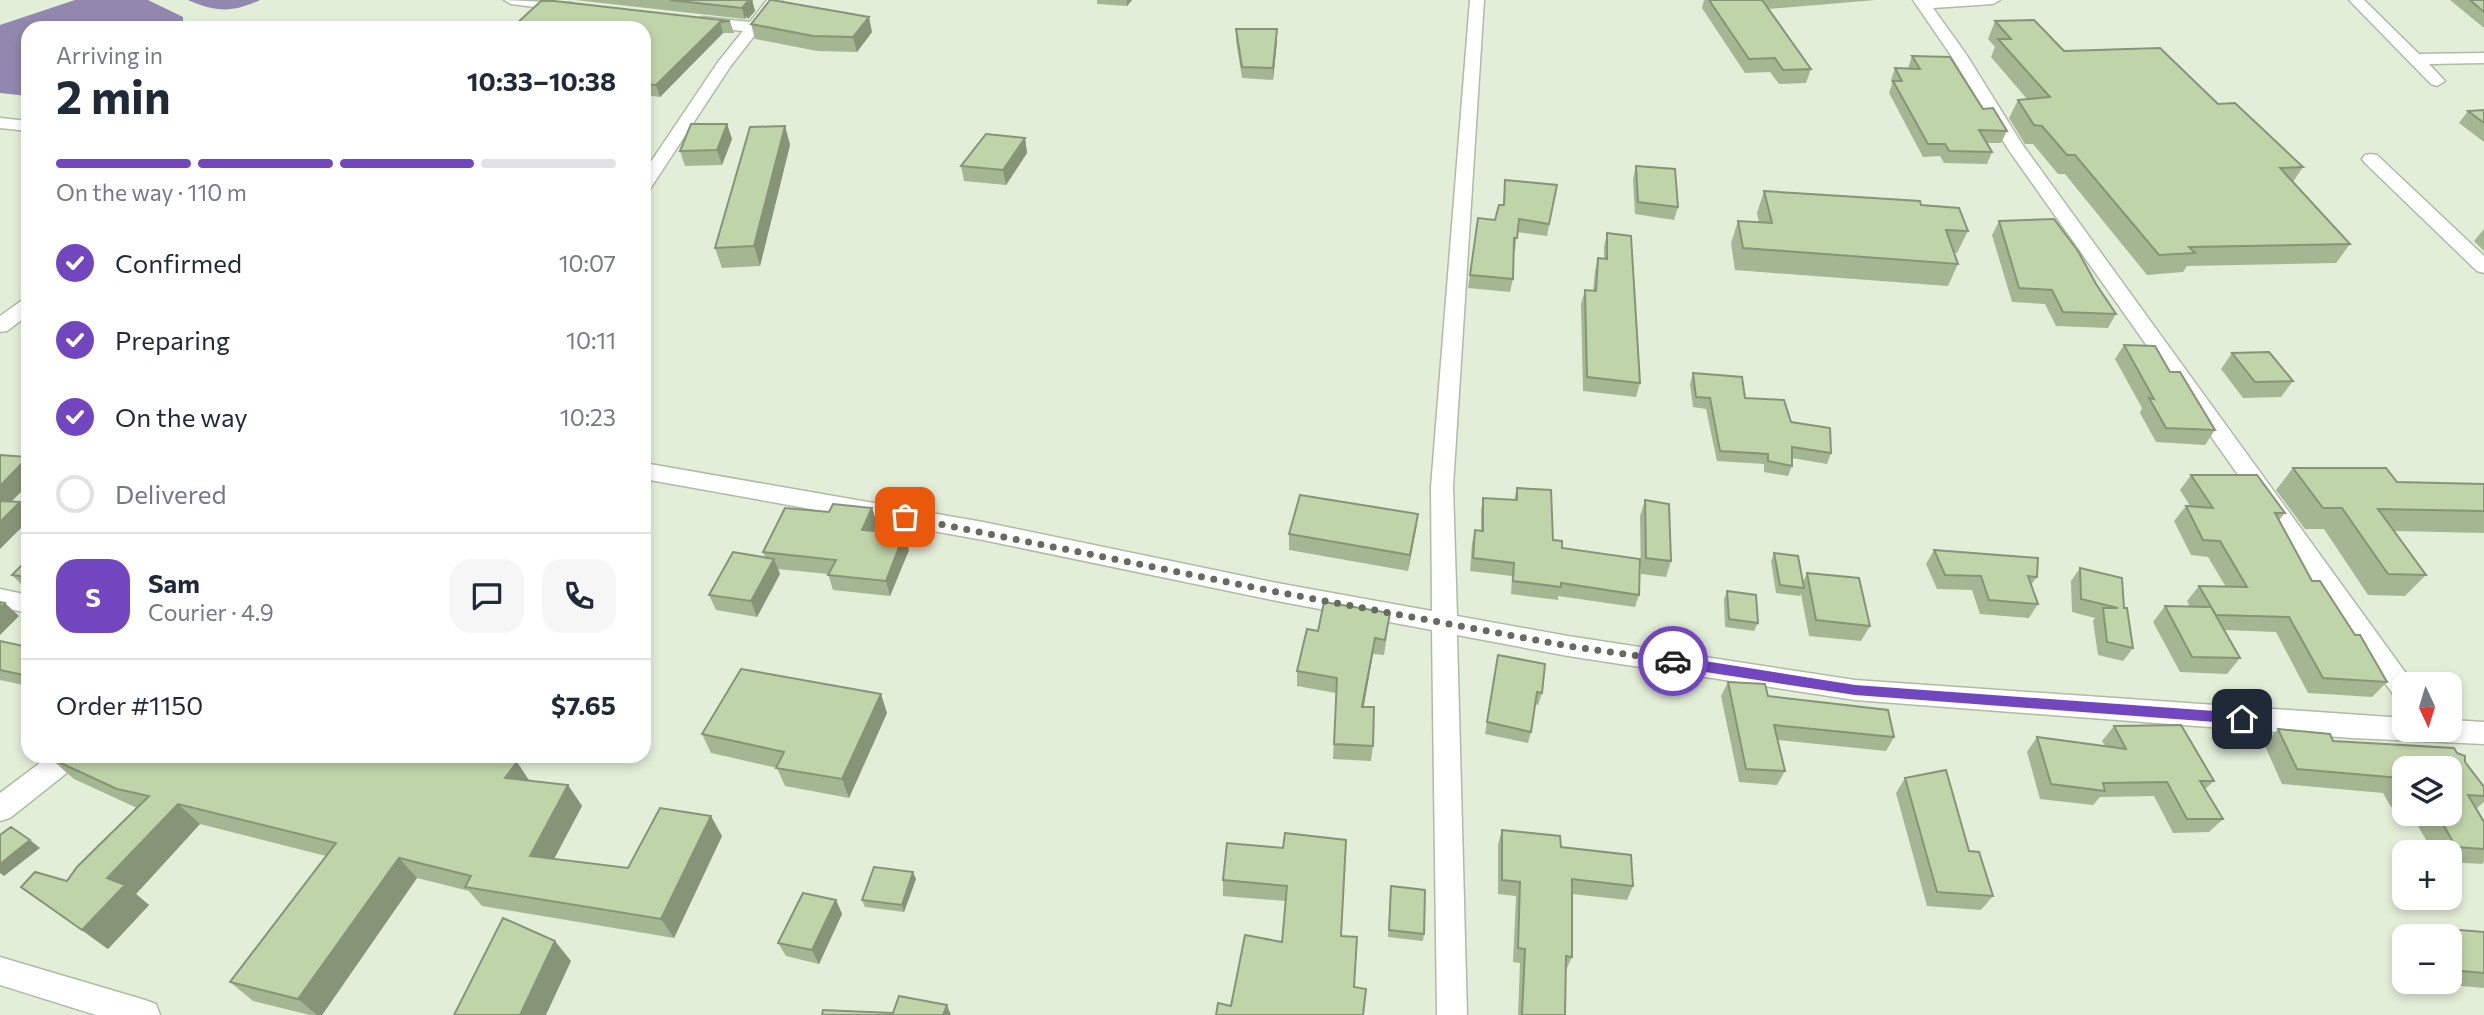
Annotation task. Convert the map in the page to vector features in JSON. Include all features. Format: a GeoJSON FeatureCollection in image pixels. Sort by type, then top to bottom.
{"type":"FeatureCollection","features":[{"type":"Feature","properties":{"kind":"street"},"geometry":{"type":"LineString","coordinates":[[511,0],[586,8]]}},
{"type":"Feature","properties":{"kind":"street"},"geometry":{"type":"LineString","coordinates":[[651,174],[724,65],[775,0]]}},
{"type":"Feature","properties":{"kind":"street"},"geometry":{"type":"LineString","coordinates":[[1452,1015],[1441,487],[1477,0]]}},
{"type":"Feature","properties":{"kind":"street"},"geometry":{"type":"LineString","coordinates":[[1922,2],[1993,0]]}},
{"type":"Feature","properties":{"kind":"street"},"geometry":{"type":"LineString","coordinates":[[2356,0],[2437,81]]}},
{"type":"Feature","properties":{"kind":"street"},"geometry":{"type":"LineString","coordinates":[[1922,2],[1958,54],[2014,145],[2392,673]]}},
{"type":"Feature","properties":{"kind":"street"},"geometry":{"type":"LineString","coordinates":[[683,20],[752,27]]}},
{"type":"Feature","properties":{"kind":"street"},"geometry":{"type":"LineString","coordinates":[[2417,59],[2484,58]]}},
{"type":"Feature","properties":{"kind":"street"},"geometry":{"type":"LineString","coordinates":[[0,123],[21,125]]}},
{"type":"Feature","properties":{"kind":"street"},"geometry":{"type":"LineString","coordinates":[[2371,159],[2484,267]]}},
{"type":"Feature","properties":{"kind":"street"},"geometry":{"type":"LineString","coordinates":[[0,326],[21,310]]}},
{"type":"Feature","properties":{"kind":"street"},"geometry":{"type":"LineString","coordinates":[[651,472],[983,531],[1263,589],[1568,646],[1855,690],[2392,728]]}},
{"type":"Feature","properties":{"kind":"street"},"geometry":{"type":"LineString","coordinates":[[0,598],[21,602]]}},
{"type":"Feature","properties":{"kind":"street"},"geometry":{"type":"LineString","coordinates":[[2462,732],[2484,733]]}},
{"type":"Feature","properties":{"kind":"street"},"geometry":{"type":"LineString","coordinates":[[0,809],[60,763]]}},
{"type":"Feature","properties":{"kind":"street"},"geometry":{"type":"LineString","coordinates":[[0,971],[145,1015]]}},
{"type":"Feature","properties":{"kind":"shaded area"},"geometry":{"type":"Polygon","coordinates":[[[75,0],[148,0],[183,17],[183,21],[21,21],[21,95],[0,93],[0,25],[75,0]]]}},
{"type":"Feature","properties":{"kind":"shaded area"},"geometry":{"type":"Polygon","coordinates":[[[188,0],[260,0],[232,9],[216,9],[188,0]]]}},
{"type":"Feature","properties":{"kind":"building"},"geometry":{"type":"Polygon","coordinates":[[[670,0],[752,0],[742,8],[670,0]]]}},
{"type":"Feature","properties":{"kind":"building"},"geometry":{"type":"Polygon","coordinates":[[[770,0],[869,17],[853,37],[813,36],[751,24],[770,0]]]}},
{"type":"Feature","properties":{"kind":"building"},"geometry":{"type":"Polygon","coordinates":[[[1709,0],[1762,0],[1811,69],[1783,70],[1775,58],[1749,59],[1709,0]]]}},
{"type":"Feature","properties":{"kind":"building"},"geometry":{"type":"Polygon","coordinates":[[[2470,0],[2484,0],[2484,12],[2470,0]]]}},
{"type":"Feature","properties":{"kind":"building"},"geometry":{"type":"Polygon","coordinates":[[[541,1],[554,1],[730,21],[720,22],[656,85],[651,85],[651,21],[519,21],[541,1]]]}},
{"type":"Feature","properties":{"kind":"building"},"geometry":{"type":"Polygon","coordinates":[[[2034,20],[2064,51],[2160,48],[2218,104],[2235,103],[2303,167],[2280,168],[2350,244],[2189,247],[2195,253],[2159,255],[2075,155],[2067,155],[2042,126],[2034,125],[2018,100],[2050,97],[1998,39],[2011,39],[1995,21],[2034,20]]]}},
{"type":"Feature","properties":{"kind":"building"},"geometry":{"type":"Polygon","coordinates":[[[1236,29],[1277,29],[1273,68],[1242,67],[1236,29]]]}},
{"type":"Feature","properties":{"kind":"building"},"geometry":{"type":"Polygon","coordinates":[[[1912,56],[1950,57],[1983,109],[1993,108],[2007,131],[1979,130],[1992,152],[1949,151],[1945,144],[1928,144],[1893,81],[1902,81],[1895,68],[1920,69],[1912,56]]]}},
{"type":"Feature","properties":{"kind":"building"},"geometry":{"type":"Polygon","coordinates":[[[2484,110],[2484,123],[2468,111],[2484,110]]]}},
{"type":"Feature","properties":{"kind":"building"},"geometry":{"type":"Polygon","coordinates":[[[691,124],[727,124],[717,150],[680,151],[691,124]]]}},
{"type":"Feature","properties":{"kind":"building"},"geometry":{"type":"Polygon","coordinates":[[[785,126],[754,246],[715,248],[750,127],[785,126]]]}},
{"type":"Feature","properties":{"kind":"building"},"geometry":{"type":"Polygon","coordinates":[[[986,134],[1025,138],[1003,170],[961,166],[986,134]]]}},
{"type":"Feature","properties":{"kind":"building"},"geometry":{"type":"Polygon","coordinates":[[[1636,166],[1675,169],[1678,207],[1638,202],[1636,166]]]}},
{"type":"Feature","properties":{"kind":"building"},"geometry":{"type":"Polygon","coordinates":[[[1505,180],[1557,185],[1549,224],[1519,219],[1517,238],[1514,238],[1513,279],[1470,275],[1478,218],[1495,220],[1499,205],[1504,205],[1505,180]]]}},
{"type":"Feature","properties":{"kind":"building"},"geometry":{"type":"Polygon","coordinates":[[[1764,191],[1920,201],[1921,205],[1959,208],[1968,231],[1946,230],[1958,264],[1743,248],[1738,221],[1772,223],[1764,191]]]}},
{"type":"Feature","properties":{"kind":"building"},"geometry":{"type":"Polygon","coordinates":[[[2054,219],[2078,251],[2116,314],[2063,312],[2052,290],[2019,288],[1999,221],[2054,219]]]}},
{"type":"Feature","properties":{"kind":"building"},"geometry":{"type":"Polygon","coordinates":[[[1607,233],[1631,236],[1640,383],[1587,377],[1585,290],[1596,291],[1598,258],[1607,259],[1607,233]]]}},
{"type":"Feature","properties":{"kind":"building"},"geometry":{"type":"Polygon","coordinates":[[[2124,345],[2155,346],[2170,372],[2180,372],[2215,430],[2166,428],[2149,398],[2154,399],[2124,345]]]}},
{"type":"Feature","properties":{"kind":"building"},"geometry":{"type":"Polygon","coordinates":[[[2269,352],[2293,381],[2255,382],[2232,353],[2269,352]]]}},
{"type":"Feature","properties":{"kind":"building"},"geometry":{"type":"Polygon","coordinates":[[[1693,373],[1742,377],[1745,398],[1784,400],[1791,422],[1830,428],[1831,453],[1792,447],[1792,466],[1768,461],[1768,454],[1720,451],[1710,398],[1696,397],[1693,373]]]}},
{"type":"Feature","properties":{"kind":"building"},"geometry":{"type":"Polygon","coordinates":[[[0,455],[21,456],[21,464],[0,486],[0,455]]]}},
{"type":"Feature","properties":{"kind":"building"},"geometry":{"type":"Polygon","coordinates":[[[2293,468],[2386,468],[2397,482],[2484,484],[2484,511],[2378,509],[2426,575],[2388,574],[2342,508],[2323,508],[2293,468]]]}},
{"type":"Feature","properties":{"kind":"building"},"geometry":{"type":"Polygon","coordinates":[[[2191,475],[2257,475],[2285,513],[2275,513],[2312,581],[2320,581],[2355,635],[2360,635],[2387,682],[2323,678],[2289,617],[2216,615],[2199,586],[2247,587],[2220,541],[2203,540],[2186,506],[2213,508],[2191,475]]]}},
{"type":"Feature","properties":{"kind":"building"},"geometry":{"type":"Polygon","coordinates":[[[1517,488],[1551,490],[1553,540],[1562,541],[1562,548],[1640,559],[1639,595],[1561,583],[1561,587],[1513,581],[1514,563],[1473,558],[1475,530],[1483,531],[1483,498],[1517,500],[1517,488]]]}},
{"type":"Feature","properties":{"kind":"building"},"geometry":{"type":"Polygon","coordinates":[[[1300,495],[1418,514],[1410,555],[1289,534],[1300,495]]]}},
{"type":"Feature","properties":{"kind":"building"},"geometry":{"type":"Polygon","coordinates":[[[1645,500],[1669,504],[1671,561],[1646,558],[1645,500]]]}},
{"type":"Feature","properties":{"kind":"building"},"geometry":{"type":"Polygon","coordinates":[[[0,501],[20,502],[0,522],[0,501]]]}},
{"type":"Feature","properties":{"kind":"building"},"geometry":{"type":"Polygon","coordinates":[[[833,504],[872,508],[862,530],[904,534],[886,581],[828,575],[836,560],[763,552],[785,508],[829,512],[833,504]]]}},
{"type":"Feature","properties":{"kind":"building"},"geometry":{"type":"Polygon","coordinates":[[[1934,550],[2038,558],[2037,577],[2028,576],[2038,604],[1989,600],[1981,576],[1945,575],[1934,550]]]}},
{"type":"Feature","properties":{"kind":"building"},"geometry":{"type":"Polygon","coordinates":[[[733,552],[774,559],[751,601],[709,595],[733,552]]]}},
{"type":"Feature","properties":{"kind":"building"},"geometry":{"type":"Polygon","coordinates":[[[1774,553],[1798,556],[1804,588],[1780,585],[1774,553]]]}},
{"type":"Feature","properties":{"kind":"building"},"geometry":{"type":"Polygon","coordinates":[[[21,566],[21,576],[12,575],[21,566]]]}},
{"type":"Feature","properties":{"kind":"building"},"geometry":{"type":"Polygon","coordinates":[[[2080,568],[2122,578],[2124,608],[2127,608],[2133,648],[2107,642],[2103,608],[2118,608],[2081,599],[2080,568]]]}},
{"type":"Feature","properties":{"kind":"building"},"geometry":{"type":"Polygon","coordinates":[[[1807,573],[1859,578],[1870,626],[1816,620],[1807,573]]]}},
{"type":"Feature","properties":{"kind":"building"},"geometry":{"type":"Polygon","coordinates":[[[1727,591],[1756,595],[1758,623],[1729,619],[1727,591]]]}},
{"type":"Feature","properties":{"kind":"building"},"geometry":{"type":"Polygon","coordinates":[[[1324,602],[1390,613],[1385,640],[1375,638],[1362,707],[1374,707],[1373,746],[1334,744],[1337,678],[1297,671],[1307,629],[1318,631],[1324,602]]]}},
{"type":"Feature","properties":{"kind":"building"},"geometry":{"type":"Polygon","coordinates":[[[2165,606],[2211,607],[2240,658],[2192,657],[2165,606]]]}},
{"type":"Feature","properties":{"kind":"building"},"geometry":{"type":"Polygon","coordinates":[[[0,641],[21,646],[21,674],[0,670],[0,641]]]}},
{"type":"Feature","properties":{"kind":"building"},"geometry":{"type":"Polygon","coordinates":[[[1498,655],[1545,664],[1542,693],[1537,692],[1531,732],[1487,722],[1498,655]]]}},
{"type":"Feature","properties":{"kind":"building"},"geometry":{"type":"Polygon","coordinates":[[[741,669],[881,694],[842,779],[776,768],[784,752],[702,734],[741,669]]]}},
{"type":"Feature","properties":{"kind":"building"},"geometry":{"type":"Polygon","coordinates":[[[1728,682],[1765,684],[1768,696],[1888,710],[1894,737],[1774,725],[1785,771],[1746,769],[1728,682]]]}},
{"type":"Feature","properties":{"kind":"building"},"geometry":{"type":"Polygon","coordinates":[[[2181,725],[2214,781],[2200,781],[2223,819],[2187,819],[2167,782],[2103,783],[2105,791],[2051,784],[2037,737],[2126,749],[2114,726],[2181,725]]]}},
{"type":"Feature","properties":{"kind":"building"},"geometry":{"type":"Polygon","coordinates":[[[2278,729],[2330,734],[2333,741],[2454,748],[2457,753],[2465,756],[2465,762],[2484,787],[2484,796],[2468,795],[2484,822],[2484,849],[2462,847],[2462,840],[2452,840],[2444,826],[2462,826],[2462,756],[2392,756],[2392,777],[2297,769],[2278,729]]]}},
{"type":"Feature","properties":{"kind":"building"},"geometry":{"type":"Polygon","coordinates":[[[61,763],[516,763],[505,778],[568,785],[530,856],[628,868],[660,808],[711,816],[661,919],[465,887],[471,876],[399,858],[298,999],[230,982],[336,843],[178,804],[107,878],[125,885],[82,930],[21,887],[35,872],[67,881],[77,867],[149,796],[117,789],[61,763]]]}},
{"type":"Feature","properties":{"kind":"building"},"geometry":{"type":"Polygon","coordinates":[[[1946,770],[1969,851],[1979,852],[1993,896],[1937,892],[1905,778],[1946,770]]]}},
{"type":"Feature","properties":{"kind":"building"},"geometry":{"type":"Polygon","coordinates":[[[11,827],[30,840],[0,864],[0,835],[11,827]]]}},
{"type":"Feature","properties":{"kind":"building"},"geometry":{"type":"Polygon","coordinates":[[[1502,830],[1560,836],[1561,847],[1631,855],[1633,886],[1572,879],[1572,957],[1566,956],[1565,1015],[1522,1015],[1525,949],[1518,948],[1520,882],[1502,880],[1502,830]]]}},
{"type":"Feature","properties":{"kind":"building"},"geometry":{"type":"Polygon","coordinates":[[[1285,833],[1346,840],[1341,936],[1357,937],[1354,987],[1366,989],[1363,1015],[1216,1015],[1218,1003],[1231,1006],[1245,935],[1282,942],[1287,886],[1223,880],[1227,843],[1283,848],[1285,833]]]}},
{"type":"Feature","properties":{"kind":"building"},"geometry":{"type":"Polygon","coordinates":[[[874,867],[913,872],[902,905],[862,900],[874,867]]]}},
{"type":"Feature","properties":{"kind":"building"},"geometry":{"type":"Polygon","coordinates":[[[1391,886],[1425,890],[1424,934],[1389,930],[1391,886]]]}},
{"type":"Feature","properties":{"kind":"building"},"geometry":{"type":"Polygon","coordinates":[[[803,893],[836,900],[812,950],[778,943],[803,893]]]}},
{"type":"Feature","properties":{"kind":"building"},"geometry":{"type":"Polygon","coordinates":[[[503,918],[555,941],[520,1015],[454,1015],[503,918]]]}},
{"type":"Feature","properties":{"kind":"building"},"geometry":{"type":"Polygon","coordinates":[[[2462,930],[2484,932],[2484,973],[2462,971],[2462,930]]]}},
{"type":"Feature","properties":{"kind":"building"},"geometry":{"type":"Polygon","coordinates":[[[899,996],[947,1005],[943,1015],[822,1015],[823,1010],[893,1013],[899,996]]]}},
{"type":"Feature","properties":{"kind":"way so far"},"geometry":{"type":"LineString","coordinates":[[905,517],[1277,592],[1568,646],[1673,661]]}},
{"type":"Feature","properties":{"kind":"route"},"geometry":{"type":"LineString","coordinates":[[1673,661],[1855,690],[2242,719]]}}]}
